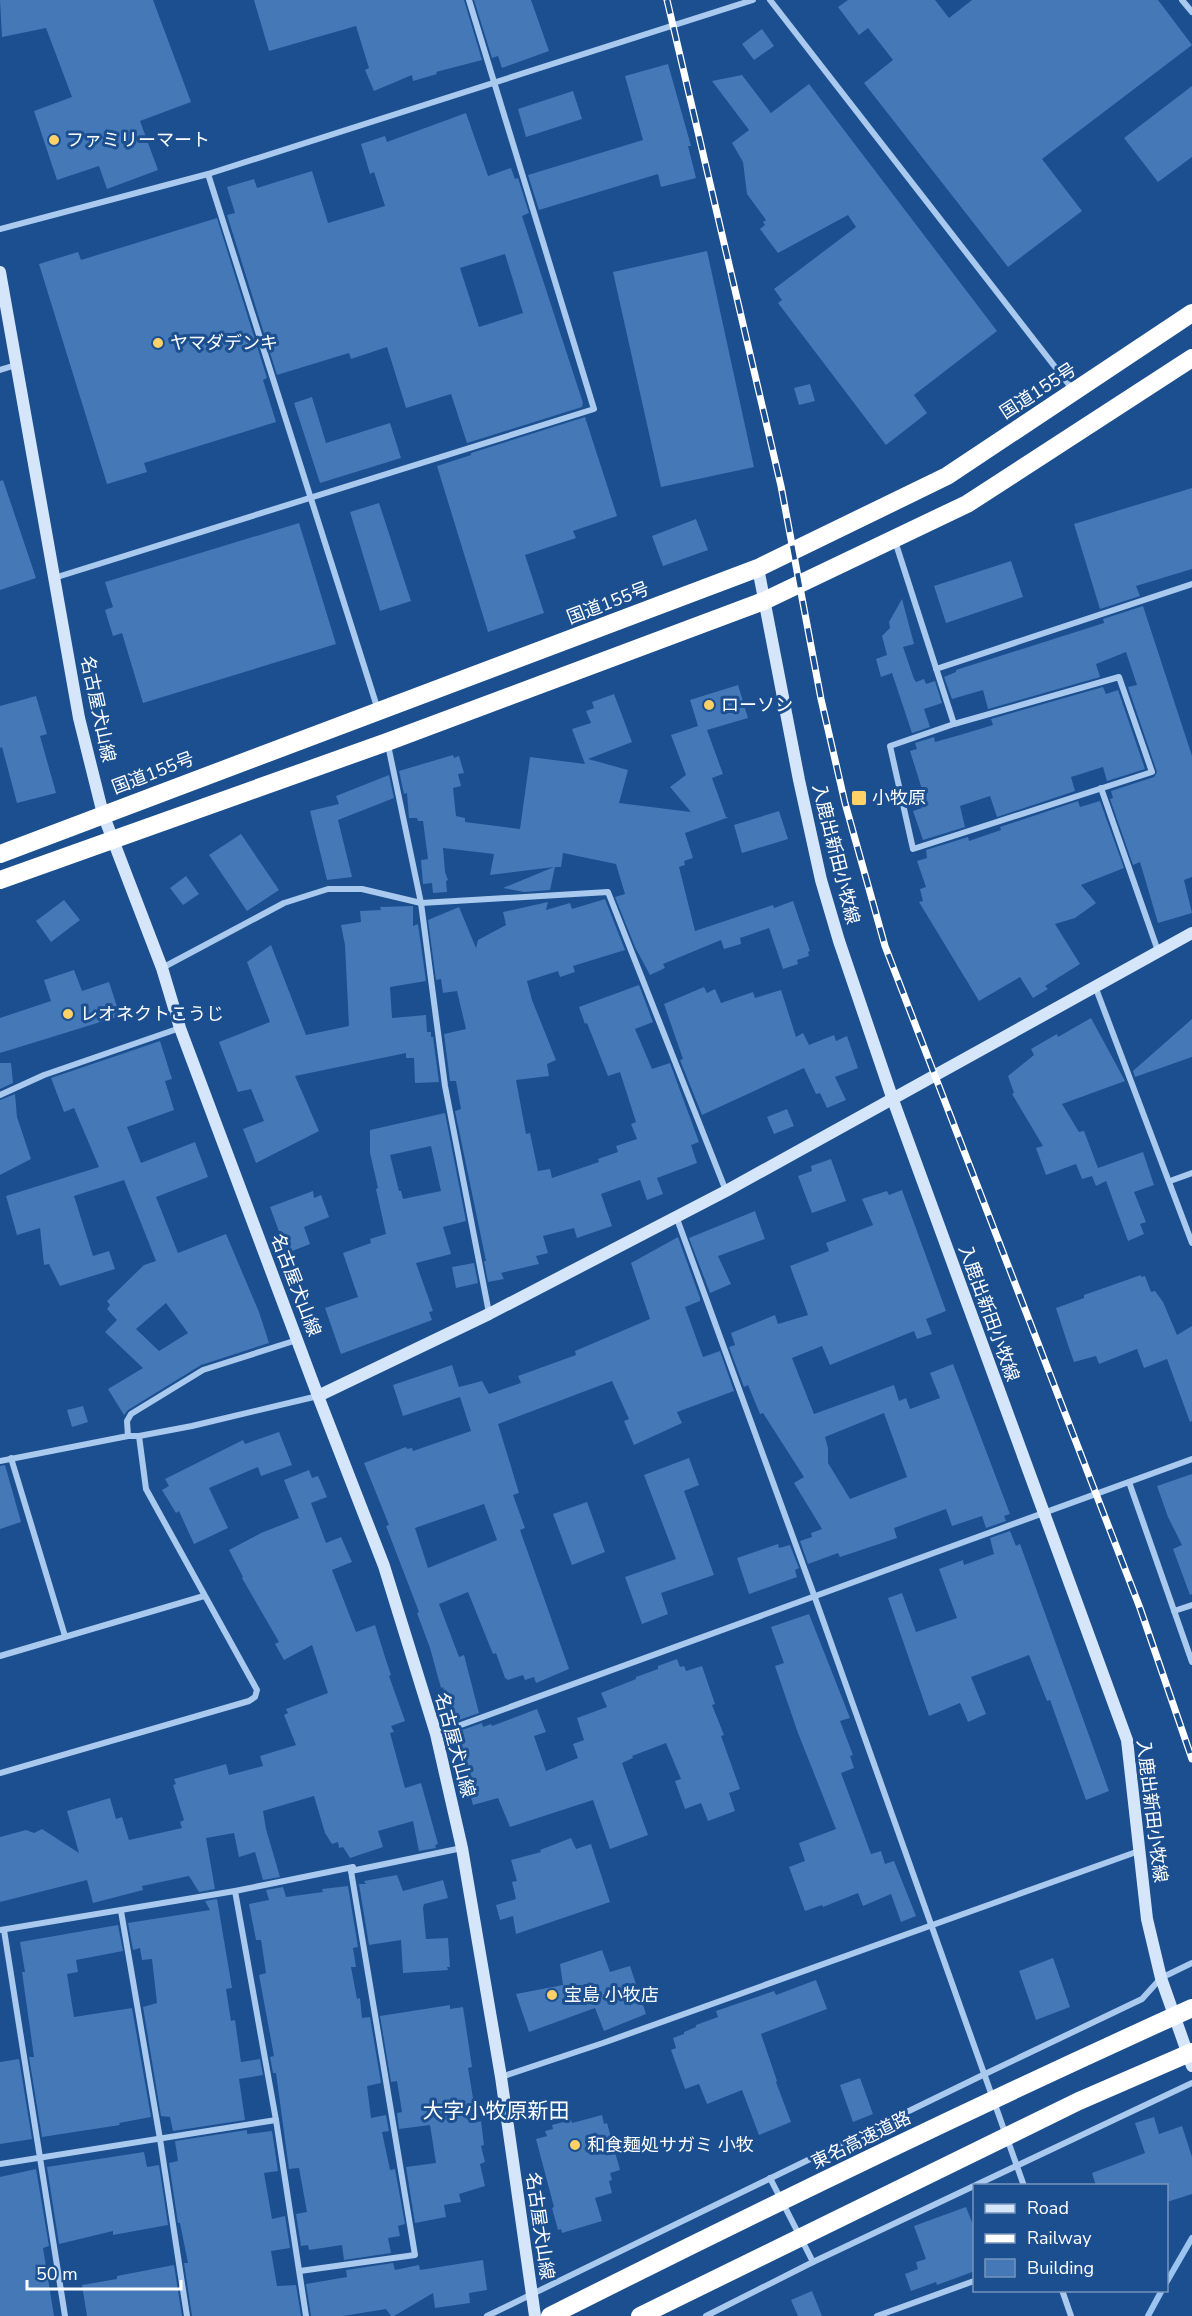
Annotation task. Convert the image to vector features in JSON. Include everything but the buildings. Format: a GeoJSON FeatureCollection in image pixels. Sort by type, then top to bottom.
{"type":"FeatureCollection","features":[{"type":"Feature","properties":{"kind":"highway","name":"国道155号"},"geometry":{"type":"LineString","coordinates":[[0,854],[758,568],[947,476],[1192,313]]}},
{"type":"Feature","properties":{"kind":"highway"},"geometry":{"type":"LineString","coordinates":[[0,880],[387,742],[764,601],[967,504],[1192,358]]}},
{"type":"Feature","properties":{"kind":"highway","name":"東名高速道路"},"geometry":{"type":"LineString","coordinates":[[550,2316],[776,2204],[1192,2008]]}},
{"type":"Feature","properties":{"kind":"highway"},"geometry":{"type":"LineString","coordinates":[[639,2316],[1079,2101],[1192,2052]]}},
{"type":"Feature","properties":{"kind":"main road","name":"名古屋犬山線"},"geometry":{"type":"LineString","coordinates":[[0,272],[79,718],[103,814],[162,968],[180,1028],[384,1566],[436,1734],[462,1848],[501,2077],[535,2316]]}},
{"type":"Feature","properties":{"kind":"main road","name":"入鹿出新田小牧線"},"geometry":{"type":"LineString","coordinates":[[758,568],[821,880],[893,1100],[1127,1740],[1148,1919],[1161,1978],[1192,2066]]}},
{"type":"Feature","properties":{"kind":"main road"},"geometry":{"type":"LineString","coordinates":[[318,1396],[489,1314],[726,1191],[1192,933]]}},
{"type":"Feature","properties":{"kind":"street"},"geometry":{"type":"LineString","coordinates":[[54,578],[594,409],[469,0]]}},
{"type":"Feature","properties":{"kind":"street"},"geometry":{"type":"LineString","coordinates":[[0,229],[208,174],[753,0]]}},
{"type":"Feature","properties":{"kind":"street"},"geometry":{"type":"LineString","coordinates":[[770,0],[1075,392]]}},
{"type":"Feature","properties":{"kind":"street"},"geometry":{"type":"LineString","coordinates":[[1182,0],[1192,12]]}},
{"type":"Feature","properties":{"kind":"street"},"geometry":{"type":"LineString","coordinates":[[208,174],[378,711]]}},
{"type":"Feature","properties":{"kind":"street"},"geometry":{"type":"LineString","coordinates":[[0,370],[16,365]]}},
{"type":"Feature","properties":{"kind":"street"},"geometry":{"type":"LineString","coordinates":[[895,540],[954,724]]}},
{"type":"Feature","properties":{"kind":"street"},"geometry":{"type":"LineString","coordinates":[[936,669],[1192,584]]}},
{"type":"Feature","properties":{"kind":"street"},"geometry":{"type":"LineString","coordinates":[[1119,677],[1152,772],[913,849],[890,746],[954,724],[1119,677]]}},
{"type":"Feature","properties":{"kind":"street"},"geometry":{"type":"LineString","coordinates":[[387,742],[421,903],[445,1086],[489,1314]]}},
{"type":"Feature","properties":{"kind":"street"},"geometry":{"type":"LineString","coordinates":[[1101,788],[1158,951]]}},
{"type":"Feature","properties":{"kind":"street"},"geometry":{"type":"LineString","coordinates":[[162,968],[284,903],[328,889],[362,889],[421,903],[608,892],[726,1191]]}},
{"type":"Feature","properties":{"kind":"street"},"geometry":{"type":"LineString","coordinates":[[1095,986],[1192,1243]]}},
{"type":"Feature","properties":{"kind":"street"},"geometry":{"type":"LineString","coordinates":[[0,1095],[44,1075],[180,1028]]}},
{"type":"Feature","properties":{"kind":"street"},"geometry":{"type":"LineString","coordinates":[[1170,1181],[1192,1173]]}},
{"type":"Feature","properties":{"kind":"street"},"geometry":{"type":"LineString","coordinates":[[676,1216],[814,1595],[1023,2184]]}},
{"type":"Feature","properties":{"kind":"street"},"geometry":{"type":"LineString","coordinates":[[128,1436],[130,1414],[203,1370],[298,1340]]}},
{"type":"Feature","properties":{"kind":"street"},"geometry":{"type":"LineString","coordinates":[[0,1461],[247,1414],[318,1396]]}},
{"type":"Feature","properties":{"kind":"street"},"geometry":{"type":"LineString","coordinates":[[0,1773],[249,1701],[255,1697],[257,1690],[146,1489],[139,1436]]}},
{"type":"Feature","properties":{"kind":"street"},"geometry":{"type":"LineString","coordinates":[[12,1458],[65,1636]]}},
{"type":"Feature","properties":{"kind":"street"},"geometry":{"type":"LineString","coordinates":[[436,1734],[1192,1459]]}},
{"type":"Feature","properties":{"kind":"street"},"geometry":{"type":"LineString","coordinates":[[1129,1482],[1192,1662]]}},
{"type":"Feature","properties":{"kind":"street"},"geometry":{"type":"LineString","coordinates":[[0,1656],[204,1596]]}},
{"type":"Feature","properties":{"kind":"street"},"geometry":{"type":"LineString","coordinates":[[1174,1611],[1192,1605]]}},
{"type":"Feature","properties":{"kind":"street"},"geometry":{"type":"LineString","coordinates":[[351,1871],[462,1848]]}},
{"type":"Feature","properties":{"kind":"street"},"geometry":{"type":"LineString","coordinates":[[501,2077],[603,2043],[1139,1851]]}},
{"type":"Feature","properties":{"kind":"street"},"geometry":{"type":"LineString","coordinates":[[65,2316],[2,1930],[235,1891],[353,1867],[351,1871],[415,2255],[300,2271]]}},
{"type":"Feature","properties":{"kind":"street"},"geometry":{"type":"LineString","coordinates":[[235,1891],[276,2120],[306,2316]]}},
{"type":"Feature","properties":{"kind":"street"},"geometry":{"type":"LineString","coordinates":[[120,1911],[160,2139],[187,2316]]}},
{"type":"Feature","properties":{"kind":"street"},"geometry":{"type":"LineString","coordinates":[[487,2316],[1142,2000],[1161,1978],[1192,1963]]}},
{"type":"Feature","properties":{"kind":"street"},"geometry":{"type":"LineString","coordinates":[[978,2184],[1192,2083]]}},
{"type":"Feature","properties":{"kind":"street"},"geometry":{"type":"LineString","coordinates":[[0,2164],[276,2120]]}},
{"type":"Feature","properties":{"kind":"street"},"geometry":{"type":"LineString","coordinates":[[770,2178],[813,2262]]}},
{"type":"Feature","properties":{"kind":"street"},"geometry":{"type":"LineString","coordinates":[[706,2316],[813,2262],[973,2186]]}},
{"type":"Feature","properties":{"kind":"street"},"geometry":{"type":"LineString","coordinates":[[877,2316],[973,2282]]}},
{"type":"Feature","properties":{"kind":"street"},"geometry":{"type":"LineString","coordinates":[[1063,2292],[1071,2316]]}},
{"type":"Feature","properties":{"kind":"waterway"},"geometry":{"type":"LineString","coordinates":[[1168,2280],[1192,2238]]}},
{"type":"Feature","properties":{"kind":"waterway"},"geometry":{"type":"LineString","coordinates":[[1148,2316],[1161,2292]]}},
{"type":"Feature","properties":{"kind":"railway"},"geometry":{"type":"LineString","coordinates":[[667,0],[781,486],[821,699],[845,803],[885,946],[1140,1608],[1192,1759]]}},
{"type":"Feature","properties":{"kind":"place","name":"ファミリーマート"},"geometry":{"type":"Point","coordinates":[54,140]}},
{"type":"Feature","properties":{"kind":"place","name":"ヤマダデンキ"},"geometry":{"type":"Point","coordinates":[158,343]}},
{"type":"Feature","properties":{"kind":"place","name":"ローソン"},"geometry":{"type":"Point","coordinates":[709,705]}},
{"type":"Feature","properties":{"kind":"place","name":"小牧原"},"geometry":{"type":"Point","coordinates":[859,798]}},
{"type":"Feature","properties":{"kind":"place","name":"レオネクトこうじ"},"geometry":{"type":"Point","coordinates":[68,1014]}},
{"type":"Feature","properties":{"kind":"place","name":"宝島 小牧店"},"geometry":{"type":"Point","coordinates":[552,1995]}},
{"type":"Feature","properties":{"kind":"place","name":"和食麺処サガミ 小牧"},"geometry":{"type":"Point","coordinates":[575,2145]}},
{"type":"Feature","properties":{"kind":"district","name":"大字小牧原新田"},"geometry":{"type":"Point","coordinates":[496,2111]}}]}
